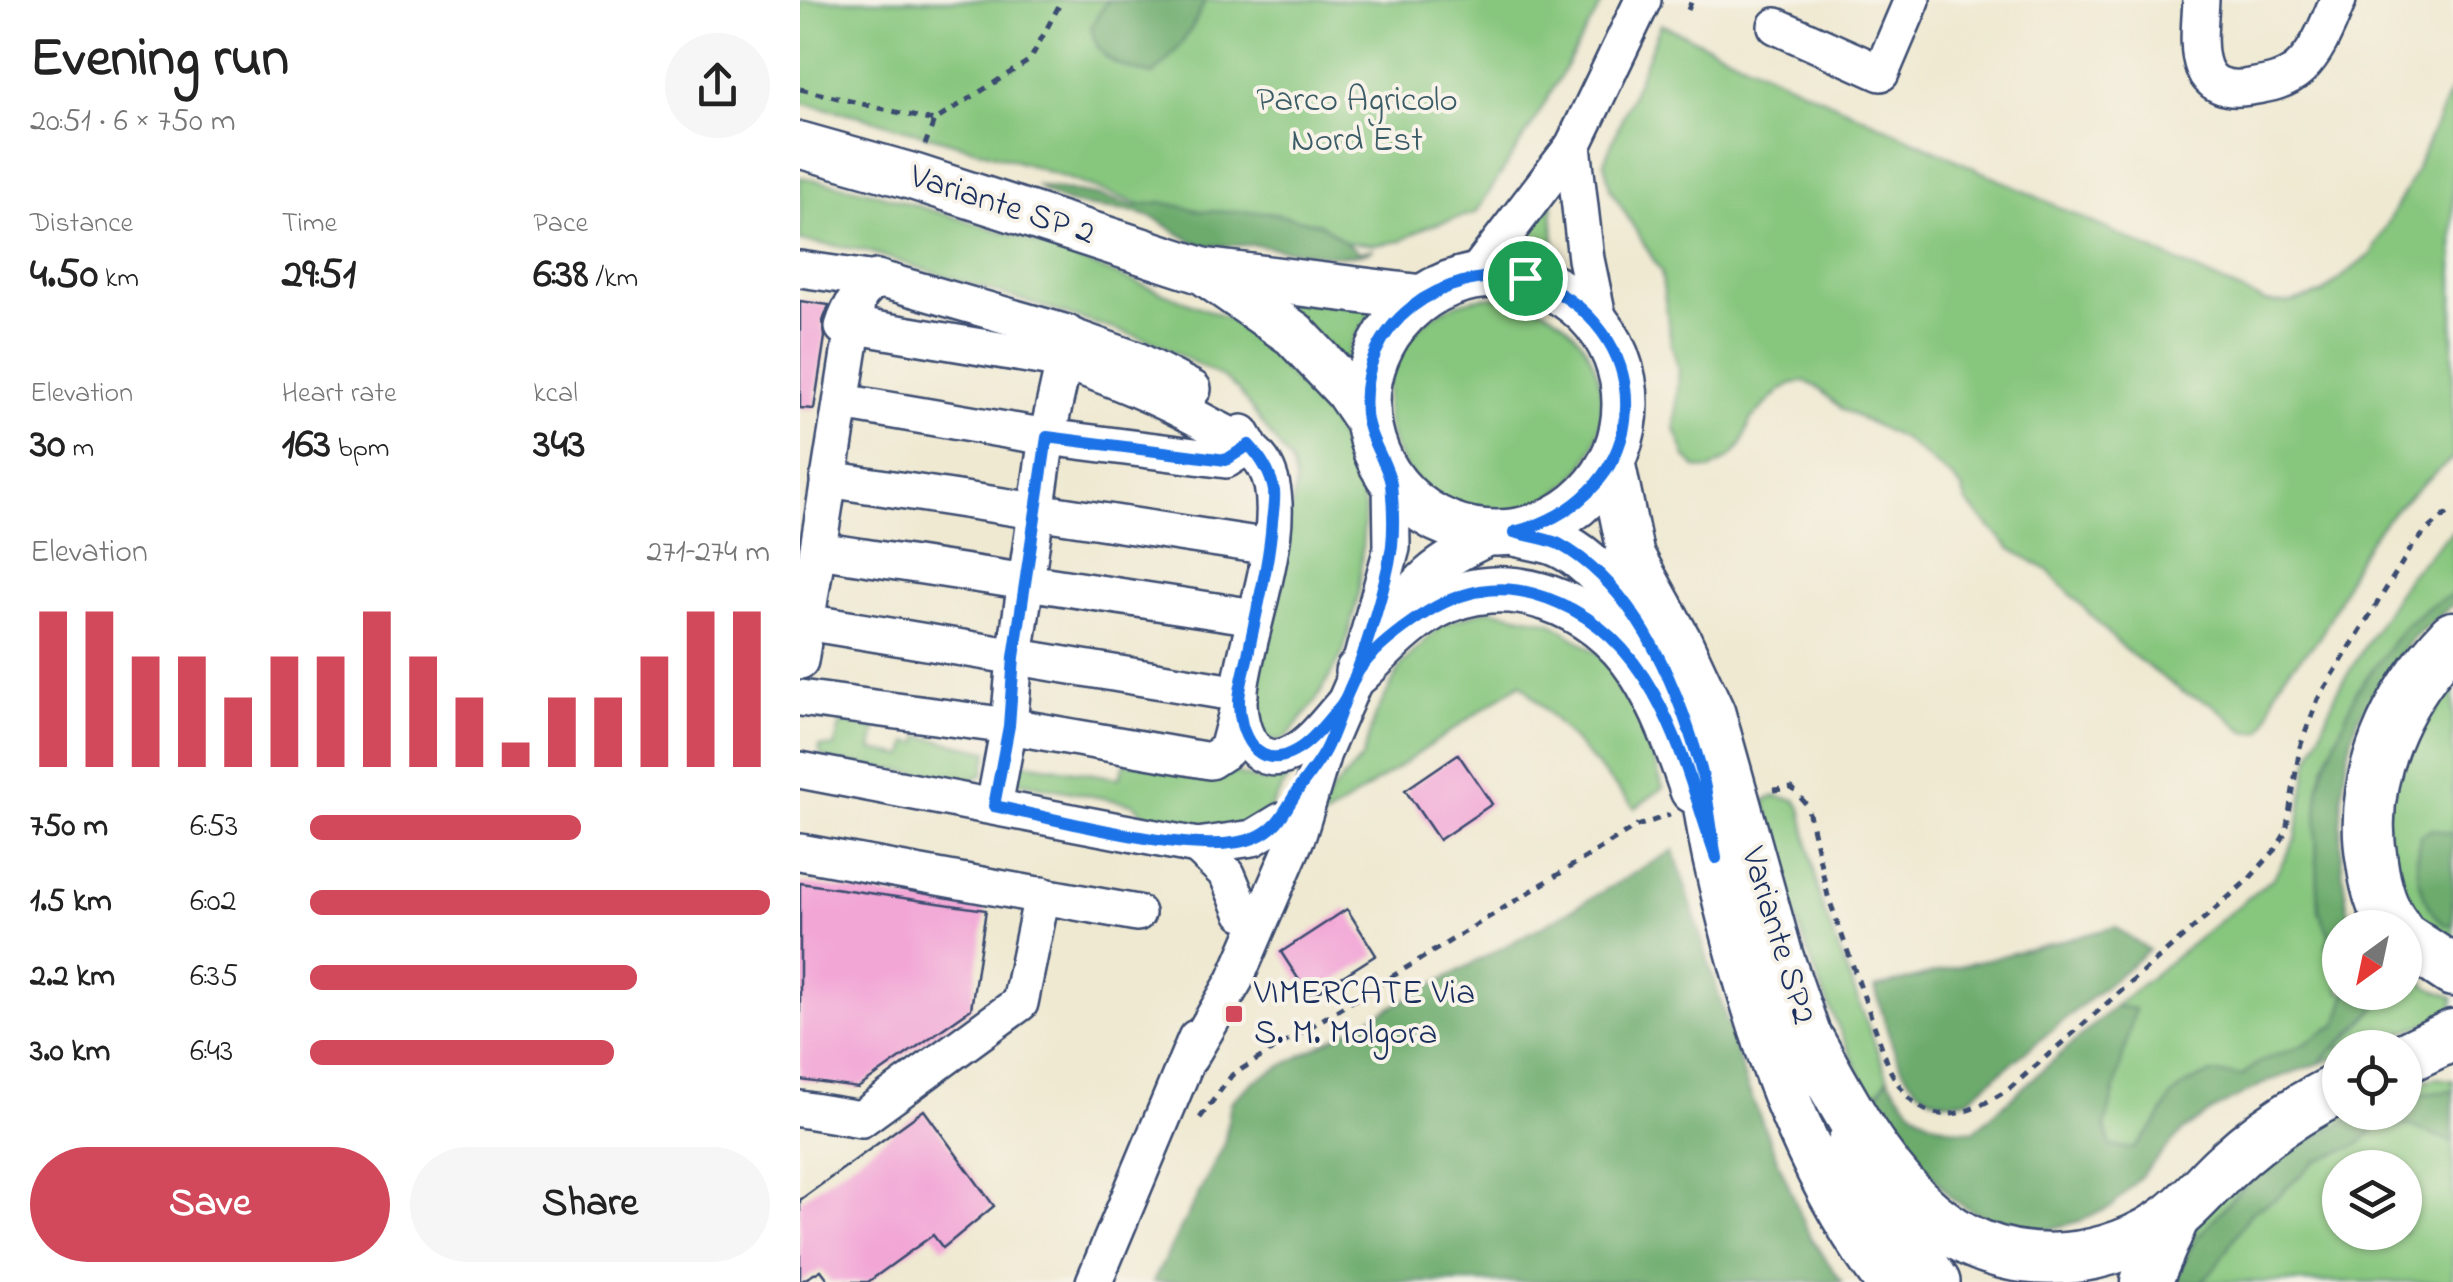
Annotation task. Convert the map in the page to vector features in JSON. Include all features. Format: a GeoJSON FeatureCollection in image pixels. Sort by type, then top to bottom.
{"type":"FeatureCollection","features":[{"type":"Feature","properties":{"kind":"highway"},"geometry":{"type":"LineString","coordinates":[[2388,910],[2375,882],[2368,843],[2374,770],[2398,714],[2430,661],[2453,636]]}},
{"type":"Feature","properties":{"kind":"highway"},"geometry":{"type":"LineString","coordinates":[[2422,950],[2453,971]]}},
{"type":"Feature","properties":{"kind":"highway"},"geometry":{"type":"LineString","coordinates":[[2422,1050],[2453,1035]]}},
{"type":"Feature","properties":{"kind":"highway"},"geometry":{"type":"LineString","coordinates":[[1810,1043],[1867,1146],[1891,1176],[1929,1214],[1974,1244],[2018,1258],[2076,1257],[2124,1244],[2174,1217],[2254,1142],[2322,1100]]}},
{"type":"Feature","properties":{"kind":"highway"},"geometry":{"type":"LineString","coordinates":[[2422,1067],[2453,1066]]}},
{"type":"Feature","properties":{"kind":"highway"},"geometry":{"type":"LineString","coordinates":[[2146,1282],[2174,1217]]}},
{"type":"Feature","properties":{"kind":"main road","name":"Variante SP 2"},"geometry":{"type":"LineString","coordinates":[[800,146],[914,177],[1204,271],[1422,298]]}},
{"type":"Feature","properties":{"kind":"main road","name":"Variante SP 2"},"geometry":{"type":"LineString","coordinates":[[1204,271],[1294,334],[1347,390],[1366,418]]}},
{"type":"Feature","properties":{"kind":"main road"},"geometry":{"type":"LineString","coordinates":[[1502,275],[1547,286],[1568,297],[1601,330],[1618,360],[1625,394],[1621,441],[1599,483],[1568,512],[1544,525],[1506,533],[1470,531],[1420,509],[1391,479],[1376,451],[1366,418],[1368,388],[1380,346],[1405,312],[1440,288],[1473,277],[1502,275]]}},
{"type":"Feature","properties":{"kind":"main road","name":"Variante SP2"},"geometry":{"type":"LineString","coordinates":[[1612,463],[1631,555],[1679,642],[1712,713],[1780,956],[1810,1043],[1855,1155],[1907,1242],[1937,1282]]}},
{"type":"Feature","properties":{"kind":"main road","name":"Variante SP2"},"geometry":{"type":"LineString","coordinates":[[1506,533],[1557,543],[1588,566],[1629,610],[1649,641],[1698,755],[1716,858],[1750,985],[1785,1092],[1845,1220],[1888,1282]]}},
{"type":"Feature","properties":{"kind":"main road"},"geometry":{"type":"LineString","coordinates":[[1351,687],[1415,620],[1455,597],[1486,590],[1521,590],[1567,606],[1609,634],[1640,668],[1678,746],[1716,858]]}},
{"type":"Feature","properties":{"kind":"street"},"geometry":{"type":"LineString","coordinates":[[1473,277],[1573,146],[1644,0]]}},
{"type":"Feature","properties":{"kind":"street"},"geometry":{"type":"LineString","coordinates":[[2201,0],[2198,56],[2208,78],[2222,86],[2240,89],[2278,83],[2300,68],[2317,45],[2338,0]]}},
{"type":"Feature","properties":{"kind":"street"},"geometry":{"type":"LineString","coordinates":[[1776,26],[1881,74],[1911,1]]}},
{"type":"Feature","properties":{"kind":"street"},"geometry":{"type":"LineString","coordinates":[[1573,146],[1586,259],[1601,330]]}},
{"type":"Feature","properties":{"kind":"street"},"geometry":{"type":"LineString","coordinates":[[800,269],[890,282],[1067,333],[1047,437],[1014,657],[1009,726],[994,806]]}},
{"type":"Feature","properties":{"kind":"street"},"geometry":{"type":"LineString","coordinates":[[800,661],[859,277]]}},
{"type":"Feature","properties":{"kind":"street"},"geometry":{"type":"LineString","coordinates":[[800,698],[1009,726],[1210,762],[1228,750],[1270,547],[1274,492],[1268,472],[1230,413],[1194,389],[1079,336],[877,278],[849,306],[850,326]]}},
{"type":"Feature","properties":{"kind":"street"},"geometry":{"type":"LineString","coordinates":[[850,326],[1064,361],[1163,398],[1249,445]]}},
{"type":"Feature","properties":{"kind":"street"},"geometry":{"type":"LineString","coordinates":[[842,402],[1047,437],[1226,460],[1249,445]]}},
{"type":"Feature","properties":{"kind":"street"},"geometry":{"type":"LineString","coordinates":[[828,479],[1270,547]]}},
{"type":"Feature","properties":{"kind":"street"},"geometry":{"type":"LineString","coordinates":[[1190,1057],[1235,980],[1299,832],[1324,753],[1351,687],[1392,548],[1391,479]]}},
{"type":"Feature","properties":{"kind":"street"},"geometry":{"type":"LineString","coordinates":[[1240,698],[1246,738],[1254,751],[1268,758],[1297,750],[1351,687],[1409,592],[1424,575],[1461,551],[1506,533]]}},
{"type":"Feature","properties":{"kind":"street"},"geometry":{"type":"LineString","coordinates":[[818,550],[1255,617]]}},
{"type":"Feature","properties":{"kind":"street"},"geometry":{"type":"LineString","coordinates":[[806,622],[1240,698]]}},
{"type":"Feature","properties":{"kind":"street"},"geometry":{"type":"LineString","coordinates":[[1094,1282],[1190,1057],[1218,971],[1281,821],[1324,753]]}},
{"type":"Feature","properties":{"kind":"street"},"geometry":{"type":"LineString","coordinates":[[800,770],[1197,846],[1253,838],[1281,821]]}},
{"type":"Feature","properties":{"kind":"street"},"geometry":{"type":"LineString","coordinates":[[1197,846],[1226,874],[1243,912]]}},
{"type":"Feature","properties":{"kind":"street"},"geometry":{"type":"LineString","coordinates":[[800,852],[1137,913]]}},
{"type":"Feature","properties":{"kind":"street"},"geometry":{"type":"LineString","coordinates":[[800,1109],[861,1119],[1020,1004],[1042,895]]}},
{"type":"Feature","properties":{"kind":"path"},"geometry":{"type":"LineString","coordinates":[[914,177],[934,121],[1030,60],[1062,0]]}},
{"type":"Feature","properties":{"kind":"path"},"geometry":{"type":"LineString","coordinates":[[1688,10],[1692,0]]}},
{"type":"Feature","properties":{"kind":"path"},"geometry":{"type":"LineString","coordinates":[[800,89],[934,121]]}},
{"type":"Feature","properties":{"kind":"path"},"geometry":{"type":"LineString","coordinates":[[1765,791],[1792,788],[1806,804],[1828,896],[1900,1089],[1929,1113],[1946,1117],[1965,1113],[2008,1090],[2269,858],[2286,832],[2300,747],[2318,699],[2410,550],[2453,510]]}},
{"type":"Feature","properties":{"kind":"path"},"geometry":{"type":"LineString","coordinates":[[1199,1120],[1232,1075],[1636,826],[1678,813]]}},
{"type":"Feature","properties":{"kind":"green space","name":"Parco Agricolo Nord Est"},"geometry":{"type":"Polygon","coordinates":[[[800,0],[1604,0],[1476,213],[1426,227],[1401,241],[1375,245],[1229,230],[1148,207],[1026,164],[860,116],[800,103],[800,0]]]}},
{"type":"Feature","properties":{"kind":"green space"},"geometry":{"type":"Polygon","coordinates":[[[1108,0],[1205,0],[1184,41],[1153,75],[1112,61],[1099,48],[1091,26],[1108,0]]]}},
{"type":"Feature","properties":{"kind":"green space"},"geometry":{"type":"Polygon","coordinates":[[[1661,24],[2265,302],[2288,303],[2321,294],[2371,254],[2410,182],[2453,86],[2453,458],[2374,534],[2320,636],[2279,684],[2260,732],[2246,732],[2211,703],[2184,693],[2124,649],[2047,570],[2011,549],[1967,503],[1953,479],[1905,440],[1842,409],[1817,387],[1804,381],[1780,391],[1751,419],[1742,444],[1732,456],[1710,470],[1696,468],[1686,457],[1675,429],[1679,370],[1661,272],[1610,188],[1604,162],[1661,24]]]}},
{"type":"Feature","properties":{"kind":"green space"},"geometry":{"type":"Polygon","coordinates":[[[800,177],[865,190],[1017,236],[1243,324],[1332,422],[1350,459],[1365,509],[1359,593],[1343,653],[1315,702],[1287,737],[1279,741],[1264,739],[1253,700],[1296,484],[1291,463],[1237,389],[1222,377],[1154,342],[863,250],[800,241],[800,177]]]}},
{"type":"Feature","properties":{"kind":"green space"},"geometry":{"type":"Polygon","coordinates":[[[1038,186],[1135,206],[1161,202],[1201,211],[1267,212],[1321,224],[1359,252],[1374,249],[1363,254],[1333,256],[1254,245],[1206,245],[1153,218],[1063,201],[1038,186]]]}},
{"type":"Feature","properties":{"kind":"green space"},"geometry":{"type":"Polygon","coordinates":[[[1552,201],[1554,242],[1564,271],[1510,253],[1552,201]]]}},
{"type":"Feature","properties":{"kind":"green space"},"geometry":{"type":"Polygon","coordinates":[[[1494,297],[1535,306],[1570,329],[1593,364],[1602,405],[1593,446],[1570,481],[1535,504],[1494,513],[1453,504],[1418,481],[1395,446],[1386,405],[1395,364],[1418,329],[1453,306],[1494,297]]]}},
{"type":"Feature","properties":{"kind":"green space"},"geometry":{"type":"Polygon","coordinates":[[[1278,298],[1370,307],[1371,315],[1353,340],[1345,365],[1278,298]]]}},
{"type":"Feature","properties":{"kind":"green space"},"geometry":{"type":"Polygon","coordinates":[[[2453,530],[2453,594],[2429,607],[2395,639],[2324,768],[2316,835],[2322,917],[2322,1010],[2342,1010],[2337,1025],[2322,1030],[2299,1047],[2259,1063],[2242,1077],[2212,1073],[2185,1085],[2172,1096],[2135,1149],[2111,1146],[2105,1127],[2134,1010],[2115,1006],[2274,877],[2296,838],[2309,761],[2336,693],[2407,578],[2453,530]]]}},
{"type":"Feature","properties":{"kind":"green space"},"geometry":{"type":"Polygon","coordinates":[[[2453,594],[2453,605],[2413,638],[2358,718],[2342,794],[2341,849],[2349,910],[2322,910],[2322,918],[2316,835],[2324,768],[2356,692],[2405,626],[2453,594]]]}},
{"type":"Feature","properties":{"kind":"green space"},"geometry":{"type":"Polygon","coordinates":[[[1488,609],[1551,622],[1606,659],[1639,715],[1663,788],[1635,808],[1521,683],[1317,823],[1330,793],[1362,758],[1375,716],[1402,664],[1441,625],[1488,609]]]}},
{"type":"Feature","properties":{"kind":"green space"},"geometry":{"type":"Polygon","coordinates":[[[2453,659],[2453,953],[2422,928],[2422,910],[2404,910],[2383,814],[2426,696],[2453,659]]]}},
{"type":"Feature","properties":{"kind":"green space"},"geometry":{"type":"Polygon","coordinates":[[[841,722],[876,729],[872,750],[905,756],[908,742],[919,743],[920,736],[988,751],[983,775],[967,780],[821,756],[819,746],[834,747],[841,722]]]}},
{"type":"Feature","properties":{"kind":"green space"},"geometry":{"type":"Polygon","coordinates":[[[1007,760],[1119,778],[1125,763],[1222,769],[1263,782],[1277,779],[1297,763],[1264,819],[1211,831],[1147,817],[1133,804],[1014,781],[1007,760]]]}},
{"type":"Feature","properties":{"kind":"green space"},"geometry":{"type":"Polygon","coordinates":[[[1775,796],[1795,800],[1801,808],[1821,904],[1888,1078],[1872,1102],[1821,988],[1793,911],[1764,801],[1775,796]]]}},
{"type":"Feature","properties":{"kind":"green space"},"geometry":{"type":"Polygon","coordinates":[[[2432,829],[2453,834],[2453,924],[2445,925],[2437,917],[2420,884],[2418,847],[2421,835],[2432,829]]]}},
{"type":"Feature","properties":{"kind":"green space"},"geometry":{"type":"Polygon","coordinates":[[[1674,850],[1747,1086],[1810,1237],[1842,1282],[1153,1282],[1224,1145],[1231,1102],[1254,1081],[1548,923],[1674,850]]]}},
{"type":"Feature","properties":{"kind":"green space"},"geometry":{"type":"Polygon","coordinates":[[[2115,927],[2149,950],[1968,1099],[1945,1101],[1927,1095],[1913,1084],[1893,1048],[1875,988],[2115,927]]]}},
{"type":"Feature","properties":{"kind":"green space"},"geometry":{"type":"Polygon","coordinates":[[[2422,982],[2453,997],[2453,1014],[2409,1030],[2354,1030],[2372,1010],[2422,1010],[2422,982]]]}},
{"type":"Feature","properties":{"kind":"green space"},"geometry":{"type":"Polygon","coordinates":[[[2115,1006],[2135,1009],[2105,1127],[2111,1146],[2134,1149],[2156,1124],[2172,1096],[2185,1085],[2212,1073],[2242,1076],[2259,1063],[2322,1033],[2322,1060],[2318,1064],[2269,1081],[2210,1112],[2183,1131],[2113,1206],[2080,1221],[2042,1231],[1991,1221],[1952,1199],[1872,1102],[1888,1078],[1923,1117],[1945,1127],[1974,1131],[2115,1006]]]}},
{"type":"Feature","properties":{"kind":"green space"},"geometry":{"type":"Polygon","coordinates":[[[2342,1010],[2374,1010],[2353,1030],[2327,1030],[2337,1025],[2342,1010]]]}},
{"type":"Feature","properties":{"kind":"green space"},"geometry":{"type":"Polygon","coordinates":[[[2453,1080],[2453,1282],[2159,1282],[2235,1170],[2322,1122],[2322,1130],[2422,1130],[2422,1081],[2453,1080]]]}},
{"type":"Feature","properties":{"kind":"green space"},"geometry":{"type":"Polygon","coordinates":[[[2453,1091],[2453,1142],[2421,1130],[2422,1094],[2453,1091]]]}},
{"type":"Feature","properties":{"kind":"green space"},"geometry":{"type":"Polygon","coordinates":[[[2329,1130],[2374,1130],[2358,1145],[2345,1150],[2322,1150],[2322,1159],[2274,1200],[2252,1211],[2213,1271],[2201,1282],[2175,1282],[2193,1243],[2237,1193],[2281,1155],[2329,1130]]]}},
{"type":"Feature","properties":{"kind":"building"},"geometry":{"type":"Polygon","coordinates":[[[800,301],[829,305],[823,321],[825,337],[814,409],[800,408],[800,301]]]}},
{"type":"Feature","properties":{"kind":"building"},"geometry":{"type":"Polygon","coordinates":[[[1458,754],[1492,804],[1439,840],[1405,790],[1458,754]]]}},
{"type":"Feature","properties":{"kind":"building"},"geometry":{"type":"Polygon","coordinates":[[[800,883],[986,910],[971,1009],[858,1088],[800,1080],[800,883]]]}},
{"type":"Feature","properties":{"kind":"building"},"geometry":{"type":"Polygon","coordinates":[[[1347,909],[1376,955],[1310,997],[1281,952],[1347,909]]]}},
{"type":"Feature","properties":{"kind":"building"},"geometry":{"type":"Polygon","coordinates":[[[924,1110],[994,1206],[943,1248],[933,1235],[868,1282],[830,1282],[821,1270],[800,1282],[800,1200],[924,1110]]]}},
{"type":"Feature","properties":{"kind":"place","name":"VIMERCATE Via S. M. Molgora"},"geometry":{"type":"Point","coordinates":[1234,1014]}},
{"type":"Feature","properties":{"kind":"route"},"geometry":{"type":"LineString","coordinates":[[1525,278],[1480,276],[1440,288],[1405,312],[1380,346],[1372,366],[1366,418],[1380,462],[1391,479],[1392,548],[1358,672],[1345,702],[1308,740],[1287,755],[1268,758],[1254,751],[1243,730],[1239,702],[1270,547],[1274,492],[1258,456],[1249,445],[1226,460],[1047,437],[1014,657],[1009,726],[994,806],[1197,846],[1253,838],[1281,821],[1324,753],[1358,672],[1400,632],[1455,597],[1486,590],[1521,590],[1567,606],[1594,622],[1640,668],[1678,746],[1716,858],[1698,755],[1649,641],[1629,610],[1588,566],[1557,543],[1514,532],[1544,525],[1585,499],[1612,463],[1625,418],[1622,372],[1601,330],[1568,297],[1525,278]]}}]}
